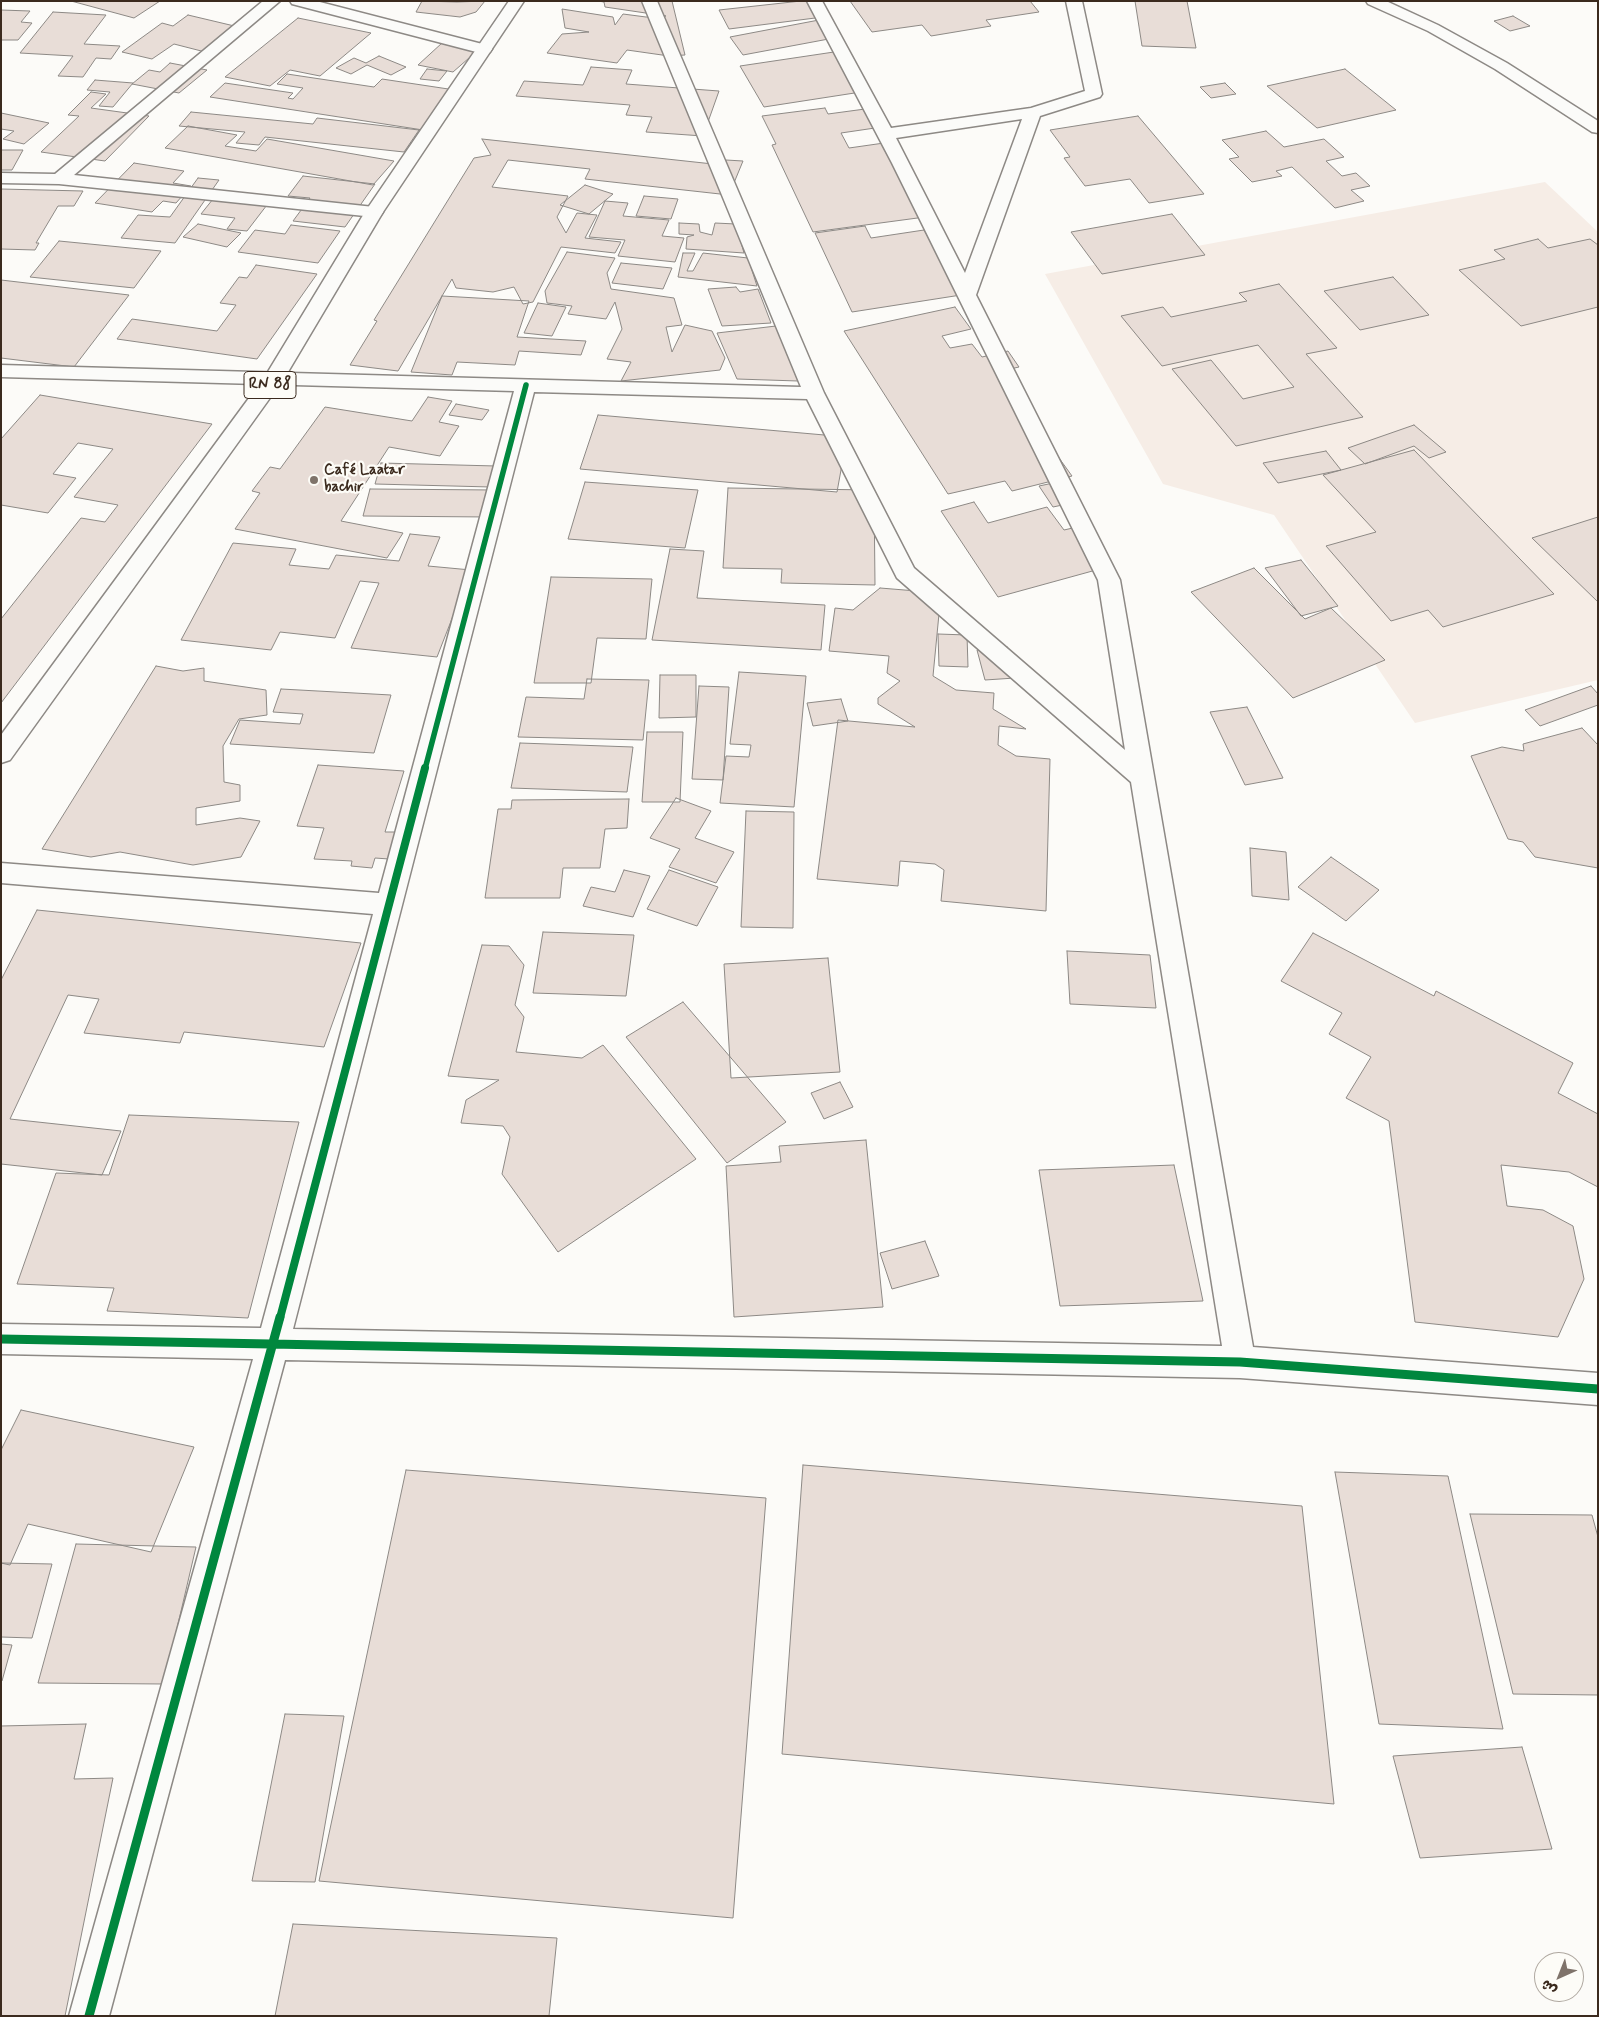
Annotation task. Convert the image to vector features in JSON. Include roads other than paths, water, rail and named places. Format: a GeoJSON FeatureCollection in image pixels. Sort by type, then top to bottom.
{"type":"FeatureCollection","features":[{"type":"Feature","properties":{"kind":"street"},"geometry":{"type":"LineString","coordinates":[[60,179],[273,1]]}},
{"type":"Feature","properties":{"kind":"street"},"geometry":{"type":"LineString","coordinates":[[297,1],[484,49]]}},
{"type":"Feature","properties":{"kind":"street","name":"RN 88"},"geometry":{"type":"LineString","coordinates":[[1,754],[275,377],[374,212],[517,1]]}},
{"type":"Feature","properties":{"kind":"street"},"geometry":{"type":"LineString","coordinates":[[649,1],[814,393],[905,573],[1143,779]]}},
{"type":"Feature","properties":{"kind":"street"},"geometry":{"type":"LineString","coordinates":[[814,1],[886,134],[1109,580],[1240,1362]]}},
{"type":"Feature","properties":{"kind":"street"},"geometry":{"type":"LineString","coordinates":[[886,134],[1033,113],[1094,94],[1074,1]]}},
{"type":"Feature","properties":{"kind":"street"},"geometry":{"type":"LineString","coordinates":[[1373,1],[1450,38],[1501,66],[1598,128]]}},
{"type":"Feature","properties":{"kind":"street"},"geometry":{"type":"LineString","coordinates":[[967,294],[1033,113]]}},
{"type":"Feature","properties":{"kind":"street"},"geometry":{"type":"LineString","coordinates":[[1,178],[60,179],[374,212]]}},
{"type":"Feature","properties":{"kind":"street"},"geometry":{"type":"LineString","coordinates":[[1,371],[814,393]]}},
{"type":"Feature","properties":{"kind":"street"},"geometry":{"type":"LineString","coordinates":[[88,2016],[273,1344],[526,385]]}},
{"type":"Feature","properties":{"kind":"street"},"geometry":{"type":"LineString","coordinates":[[1,873],[390,905]]}},
{"type":"Feature","properties":{"kind":"street"},"geometry":{"type":"LineString","coordinates":[[1,1339],[1240,1362],[1598,1389]]}},
{"type":"Feature","properties":{"kind":"place","name":"Café Laatar bachir"},"geometry":{"type":"Point","coordinates":[314,480]}}]}
